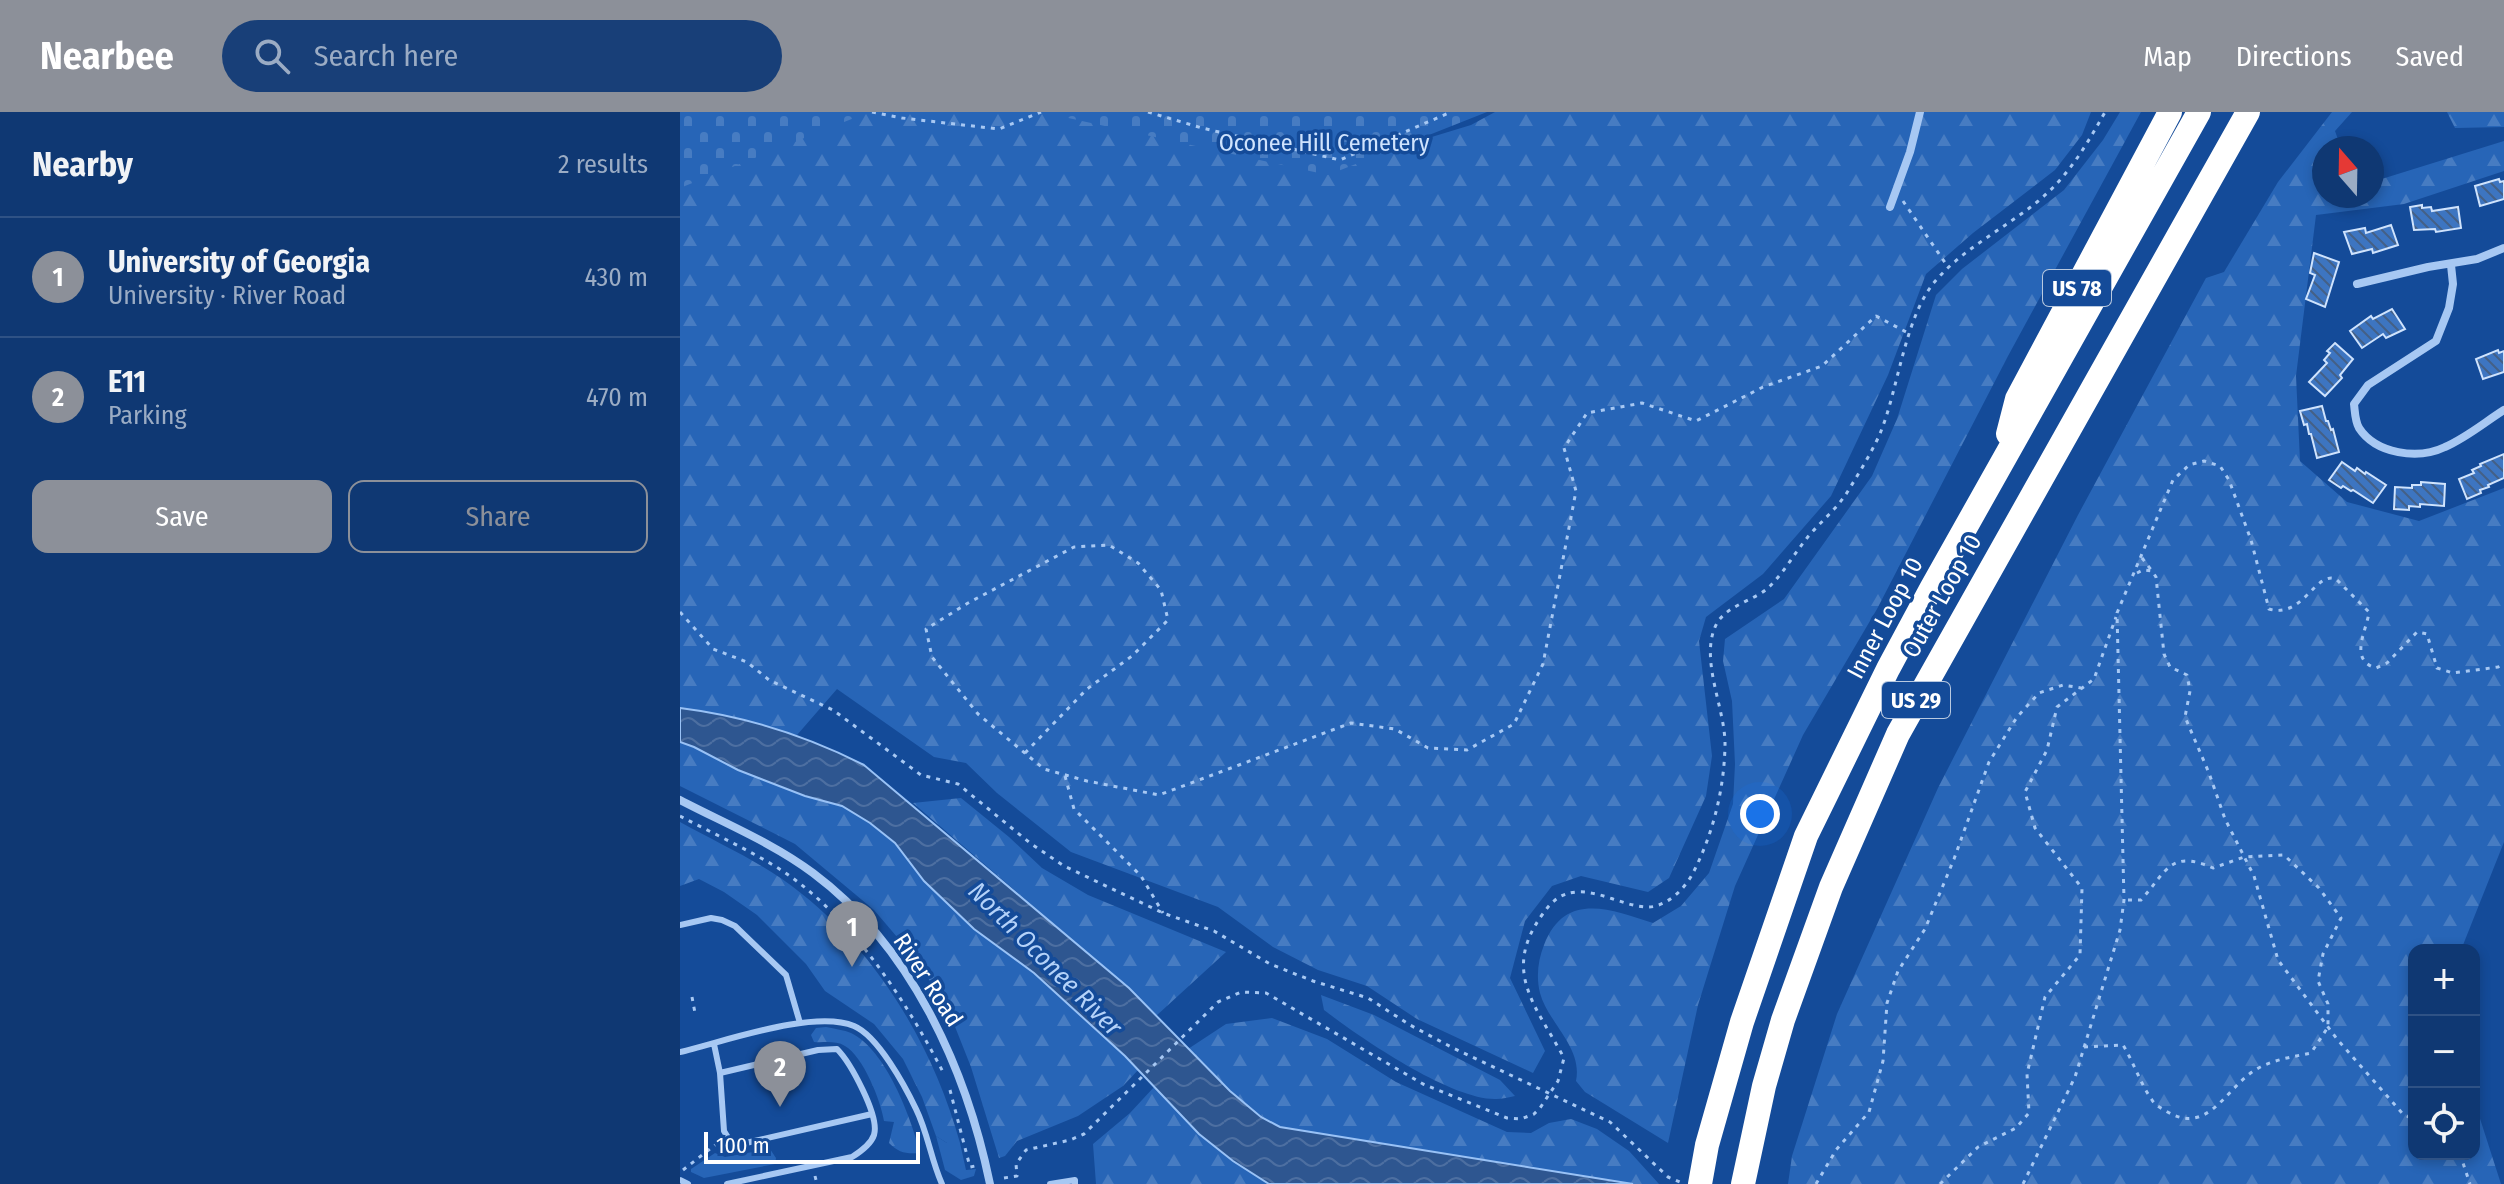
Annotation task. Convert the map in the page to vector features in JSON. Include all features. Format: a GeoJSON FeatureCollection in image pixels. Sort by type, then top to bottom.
{"type":"FeatureCollection","features":[{"type":"Feature","properties":{"kind":"highway","name":"US 78"},"geometry":{"type":"LineString","coordinates":[[1998,469],[2017,399],[2170,112]]}},
{"type":"Feature","properties":{"kind":"highway","name":"Inner Loop 10"},"geometry":{"type":"LineString","coordinates":[[1700,1184],[1707,1145],[1742,1022],[1806,836],[1888,669],[2199,112]]}},
{"type":"Feature","properties":{"kind":"highway","name":"Outer Loop 10"},"geometry":{"type":"LineString","coordinates":[[1745,1174],[1764,1086],[1783,1020],[1831,887],[1898,734],[2248,112]]}},
{"type":"Feature","properties":{"kind":"highway"},"geometry":{"type":"LineString","coordinates":[[2206,187],[2229,165],[2266,112]]}},
{"type":"Feature","properties":{"kind":"street"},"geometry":{"type":"LineString","coordinates":[[1890,207],[1920,112]]}},
{"type":"Feature","properties":{"kind":"street"},"geometry":{"type":"LineString","coordinates":[[2357,284],[2477,259],[2504,248]]}},
{"type":"Feature","properties":{"kind":"street"},"geometry":{"type":"LineString","coordinates":[[2451,265],[2453,284],[2449,308],[2436,341],[2368,385],[2354,404],[2357,425],[2371,442],[2397,452],[2420,453],[2444,448],[2504,410]]}},
{"type":"Feature","properties":{"kind":"street","name":"River Road"},"geometry":{"type":"LineString","coordinates":[[680,800],[767,845],[813,873],[851,907],[879,939],[933,1017],[952,1057],[973,1116],[990,1184]]}},
{"type":"Feature","properties":{"kind":"lane"},"geometry":{"type":"LineString","coordinates":[[680,925],[711,918],[735,926],[786,975],[800,1023]]}},
{"type":"Feature","properties":{"kind":"lane"},"geometry":{"type":"LineString","coordinates":[[680,1052],[800,1023],[838,1022],[856,1026],[888,1060],[916,1107],[942,1184]]}},
{"type":"Feature","properties":{"kind":"lane"},"geometry":{"type":"LineString","coordinates":[[714,1044],[720,1073],[724,1131],[732,1144],[872,1114]]}},
{"type":"Feature","properties":{"kind":"lane"},"geometry":{"type":"LineString","coordinates":[[720,1073],[818,1050],[837,1049],[866,1097],[874,1135],[864,1149],[852,1157],[727,1184]]}},
{"type":"Feature","properties":{"kind":"lane"},"geometry":{"type":"LineString","coordinates":[[680,1180],[688,1184]]}},
{"type":"Feature","properties":{"kind":"lane"},"geometry":{"type":"LineString","coordinates":[[1050,1184],[1075,1180],[1075,1184]]}},
{"type":"Feature","properties":{"kind":"path"},"geometry":{"type":"LineString","coordinates":[[872,112],[999,129],[1041,112]]}},
{"type":"Feature","properties":{"kind":"path"},"geometry":{"type":"LineString","coordinates":[[1148,112],[1202,128],[1340,160],[1451,112]]}},
{"type":"Feature","properties":{"kind":"path"},"geometry":{"type":"LineString","coordinates":[[1004,1181],[1017,1176],[1016,1164],[1026,1150],[1070,1140],[1095,1125],[1218,1002],[1234,993],[1255,991],[1276,998],[1439,1092],[1507,1118],[1521,1119],[1534,1114],[1562,1073],[1564,1058],[1524,984],[1523,971],[1529,939],[1536,923],[1560,895],[1576,892],[1600,894],[1647,907],[1672,898],[1688,881],[1704,846],[1723,783],[1726,744],[1711,657],[1714,630],[1726,613],[1771,585],[1845,495],[1879,436],[1910,334],[1929,289],[1949,268],[2039,201],[2058,183],[2078,159],[2105,112]]}},
{"type":"Feature","properties":{"kind":"path"},"geometry":{"type":"LineString","coordinates":[[1896,191],[1949,268]]}},
{"type":"Feature","properties":{"kind":"path"},"geometry":{"type":"LineString","coordinates":[[1025,753],[1087,689],[1132,656],[1168,620],[1161,590],[1138,563],[1109,545],[1074,547],[926,629],[932,657],[978,714],[1044,769],[1159,795],[1351,723],[1395,729],[1428,748],[1467,750],[1514,724],[1543,664],[1576,491],[1564,448],[1587,413],[1642,403],[1696,421],[1763,387],[1822,366],[1876,316],[1910,334]]}},
{"type":"Feature","properties":{"kind":"path"},"geometry":{"type":"LineString","coordinates":[[1940,1184],[1978,1147],[2016,1128],[2029,1113],[2027,1074],[2045,997],[2080,955],[2082,888],[2035,828],[2025,792],[2047,750],[2057,707],[2094,679],[2124,592],[2134,576],[2173,480],[2189,465],[2204,461],[2220,466],[2229,480],[2251,540],[2269,609],[2280,612],[2289,610],[2316,589],[2323,578],[2330,576],[2369,612],[2368,623],[2360,638],[2362,658],[2368,666],[2376,668],[2387,663],[2417,632],[2427,634],[2431,640],[2437,668],[2453,673],[2498,667],[2504,663]]}},
{"type":"Feature","properties":{"kind":"path"},"geometry":{"type":"LineString","coordinates":[[2142,555],[2156,577],[2164,654],[2170,667],[2187,675],[2190,691],[2185,717],[2225,819],[2254,876],[2278,960],[2328,1027],[2408,1116]]}},
{"type":"Feature","properties":{"kind":"path"},"geometry":{"type":"LineString","coordinates":[[2134,576],[2143,570],[2152,571]]}},
{"type":"Feature","properties":{"kind":"path"},"geometry":{"type":"LineString","coordinates":[[680,612],[713,649],[747,662],[769,680],[833,710],[921,775],[958,784],[1030,843],[1064,866],[1163,913],[1214,931],[1295,975],[1368,998],[1441,1041],[1610,1122],[1668,1177],[1686,1184]]}},
{"type":"Feature","properties":{"kind":"path"},"geometry":{"type":"LineString","coordinates":[[2023,1184],[2075,1077],[2120,930],[2124,900],[2117,613]]}},
{"type":"Feature","properties":{"kind":"path"},"geometry":{"type":"LineString","coordinates":[[1816,1184],[1836,1150],[1869,1112],[1883,1061],[1887,1003],[1898,971],[1925,929],[1989,762],[2017,717],[2039,693],[2063,685],[2081,688]]}},
{"type":"Feature","properties":{"kind":"path"},"geometry":{"type":"LineString","coordinates":[[1064,775],[1074,809],[1141,876],[1163,913]]}},
{"type":"Feature","properties":{"kind":"path"},"geometry":{"type":"LineString","coordinates":[[680,816],[779,869],[841,923],[906,1004],[948,1081],[970,1167],[976,1166]]}},
{"type":"Feature","properties":{"kind":"path"},"geometry":{"type":"LineString","coordinates":[[2084,1047],[2123,1045],[2153,1103],[2177,1118],[2194,1120],[2211,1110],[2253,1071],[2278,1060],[2311,1053],[2328,1027],[2328,1004],[2318,981],[2323,954],[2341,918],[2319,888],[2284,855],[2244,857],[2213,868],[2194,859],[2169,865],[2141,900],[2124,900]]}},
{"type":"Feature","properties":{"kind":"path"},"geometry":{"type":"LineString","coordinates":[[692,997],[695,1013]]}},
{"type":"Feature","properties":{"kind":"path"},"geometry":{"type":"LineString","coordinates":[[683,1170],[715,1145]]}},
{"type":"Feature","properties":{"kind":"path"},"geometry":{"type":"LineString","coordinates":[[2462,1160],[2470,1184]]}},
{"type":"Feature","properties":{"kind":"path"},"geometry":{"type":"LineString","coordinates":[[815,1172],[817,1184]]}},
{"type":"Feature","properties":{"kind":"green space"},"geometry":{"type":"Polygon","coordinates":[[[680,112],[1174,112],[1340,165],[1471,125],[1495,112],[2091,112],[2082,135],[2055,170],[1973,233],[1926,274],[1888,375],[1831,496],[1763,574],[1706,617],[1699,641],[1712,756],[1706,796],[1669,878],[1648,892],[1581,876],[1552,886],[1525,921],[1510,978],[1545,1051],[1533,1073],[1417,1019],[1367,986],[1318,970],[1273,947],[1218,907],[1071,852],[997,793],[966,763],[934,757],[837,689],[797,735],[680,708],[680,112]]]}},
{"type":"Feature","properties":{"kind":"green space"},"geometry":{"type":"Polygon","coordinates":[[[680,112],[869,112],[680,188],[680,112]]]}},
{"type":"Feature","properties":{"kind":"green space","name":"Oconee Hill Cemetery"},"geometry":{"type":"Polygon","coordinates":[[[1041,112],[1487,112],[1328,175],[1041,112]]]}},
{"type":"Feature","properties":{"kind":"green space"},"geometry":{"type":"Polygon","coordinates":[[[2120,112],[2141,112],[2008,356],[1877,609],[1803,735],[1735,886],[1698,1005],[1668,1143],[1585,1092],[1576,1081],[1577,1069],[1570,1046],[1540,993],[1538,969],[1544,945],[1553,928],[1564,917],[1590,908],[1653,923],[1681,906],[1709,873],[1733,804],[1732,701],[1723,661],[1725,639],[1784,599],[1872,476],[1897,419],[1936,295],[1962,269],[2064,190],[2103,140],[2120,112]]]}},
{"type":"Feature","properties":{"kind":"green space"},"geometry":{"type":"Polygon","coordinates":[[[2332,112],[2352,112],[2335,131],[2337,136],[2313,136],[2332,112]]]}},
{"type":"Feature","properties":{"kind":"green space"},"geometry":{"type":"Polygon","coordinates":[[[2447,112],[2504,112],[2504,127],[2455,128],[2447,112]]]}},
{"type":"Feature","properties":{"kind":"green space"},"geometry":{"type":"Polygon","coordinates":[[[2312,138],[2312,208],[2372,208],[2316,215],[2296,376],[2300,461],[2347,502],[2419,521],[2504,488],[2504,842],[2463,944],[2408,944],[2408,1160],[2480,1160],[2480,1119],[2501,1184],[1788,1184],[1792,1156],[1837,1014],[1938,788],[2078,515],[2206,278],[2224,272],[2278,182],[2312,138]]]}},
{"type":"Feature","properties":{"kind":"green space"},"geometry":{"type":"Polygon","coordinates":[[[2504,141],[2504,171],[2404,204],[2384,206],[2384,178],[2504,141]]]}},
{"type":"Feature","properties":{"kind":"green space"},"geometry":{"type":"Polygon","coordinates":[[[680,742],[738,770],[805,796],[842,806],[870,823],[895,843],[924,881],[974,929],[1034,973],[1139,1069],[1123,1086],[1078,1116],[1017,1141],[1005,1156],[999,1158],[971,1067],[946,1004],[909,951],[874,910],[795,844],[680,786],[680,742]]]}},
{"type":"Feature","properties":{"kind":"green space"},"geometry":{"type":"Polygon","coordinates":[[[961,798],[1042,868],[1088,895],[1226,952],[1156,1016],[1129,988],[913,803],[961,798]]]}},
{"type":"Feature","properties":{"kind":"green space"},"geometry":{"type":"Polygon","coordinates":[[[680,822],[782,879],[814,904],[870,962],[915,1031],[933,1067],[960,1143],[947,1143],[936,1136],[922,1097],[903,1059],[874,1024],[825,991],[806,964],[757,915],[699,879],[680,886],[680,822]]]}},
{"type":"Feature","properties":{"kind":"green space"},"geometry":{"type":"Polygon","coordinates":[[[1321,995],[1374,1015],[1500,1080],[1515,1096],[1496,1099],[1477,1097],[1406,1065],[1324,1010],[1321,995]]]}},
{"type":"Feature","properties":{"kind":"green space"},"geometry":{"type":"Polygon","coordinates":[[[1272,1018],[1327,1039],[1396,1082],[1507,1132],[1531,1133],[1549,1123],[1571,1119],[1597,1129],[1629,1151],[1659,1184],[1633,1184],[1280,1127],[1242,1101],[1188,1049],[1226,1024],[1272,1018]]]}},
{"type":"Feature","properties":{"kind":"green space"},"geometry":{"type":"Polygon","coordinates":[[[826,1027],[851,1033],[875,1054],[895,1086],[920,1153],[903,1152],[889,1143],[894,1122],[884,1121],[875,1091],[858,1059],[841,1044],[814,1042],[811,1035],[816,1028],[826,1027]]]}},
{"type":"Feature","properties":{"kind":"green space"},"geometry":{"type":"Polygon","coordinates":[[[1155,1086],[1208,1140],[1269,1184],[1096,1184],[1093,1144],[1130,1113],[1155,1086]]]}},
{"type":"Feature","properties":{"kind":"green space"},"geometry":{"type":"Polygon","coordinates":[[[936,1136],[947,1143],[960,1143],[966,1170],[976,1169],[974,1176],[961,1180],[945,1170],[936,1136]]]}},
{"type":"Feature","properties":{"kind":"green space"},"geometry":{"type":"Polygon","coordinates":[[[770,1149],[776,1158],[775,1164],[704,1178],[691,1172],[715,1153],[725,1157],[770,1149]]]}},
{"type":"Feature","properties":{"kind":"water","name":"North Oconee River"},"geometry":{"type":"Polygon","coordinates":[[[680,708],[728,716],[775,729],[864,765],[1129,988],[1230,1091],[1261,1117],[1280,1127],[1633,1184],[1269,1184],[1199,1134],[1125,1056],[1034,973],[974,929],[924,881],[895,843],[842,806],[805,796],[738,770],[680,742],[680,708]]]}},
{"type":"Feature","properties":{"kind":"building"},"geometry":{"type":"Polygon","coordinates":[[[2499,179],[2500,182],[2504,181],[2504,199],[2480,206],[2475,186],[2499,179]]]}},
{"type":"Feature","properties":{"kind":"building"},"geometry":{"type":"Polygon","coordinates":[[[2422,205],[2422,208],[2431,207],[2432,211],[2458,207],[2461,228],[2436,232],[2435,229],[2414,230],[2410,207],[2422,205]]]}},
{"type":"Feature","properties":{"kind":"building"},"geometry":{"type":"Polygon","coordinates":[[[2391,225],[2398,245],[2373,253],[2372,249],[2352,254],[2344,232],[2365,228],[2366,233],[2391,225]]]}},
{"type":"Feature","properties":{"kind":"building"},"geometry":{"type":"Polygon","coordinates":[[[2314,253],[2339,262],[2325,307],[2306,299],[2315,275],[2310,273],[2314,253]]]}},
{"type":"Feature","properties":{"kind":"building"},"geometry":{"type":"Polygon","coordinates":[[[2392,309],[2405,329],[2386,338],[2383,334],[2362,348],[2350,331],[2371,316],[2373,319],[2392,309]]]}},
{"type":"Feature","properties":{"kind":"building"},"geometry":{"type":"Polygon","coordinates":[[[2335,343],[2353,359],[2340,375],[2342,378],[2325,396],[2309,382],[2327,363],[2324,360],[2330,353],[2327,351],[2335,343]]]}},
{"type":"Feature","properties":{"kind":"building"},"geometry":{"type":"Polygon","coordinates":[[[2498,350],[2499,353],[2504,351],[2504,372],[2483,379],[2476,359],[2498,350]]]}},
{"type":"Feature","properties":{"kind":"building"},"geometry":{"type":"Polygon","coordinates":[[[2322,406],[2339,452],[2317,458],[2311,434],[2307,424],[2304,425],[2300,411],[2322,406]]]}},
{"type":"Feature","properties":{"kind":"building"},"geometry":{"type":"Polygon","coordinates":[[[2504,454],[2504,478],[2467,499],[2459,479],[2474,473],[2472,470],[2480,464],[2504,454]]]}},
{"type":"Feature","properties":{"kind":"building"},"geometry":{"type":"Polygon","coordinates":[[[2342,462],[2386,485],[2373,503],[2329,480],[2342,462]]]}},
{"type":"Feature","properties":{"kind":"building"},"geometry":{"type":"Polygon","coordinates":[[[2421,482],[2445,484],[2444,506],[2420,504],[2420,507],[2409,506],[2409,510],[2394,509],[2395,487],[2412,488],[2412,485],[2421,485],[2421,482]]]}},
{"type":"Feature","properties":{"kind":"place","name":"University of Georgia"},"geometry":{"type":"Point","coordinates":[852,967]}},
{"type":"Feature","properties":{"kind":"place","name":"E11"},"geometry":{"type":"Point","coordinates":[780,1107]}}]}
